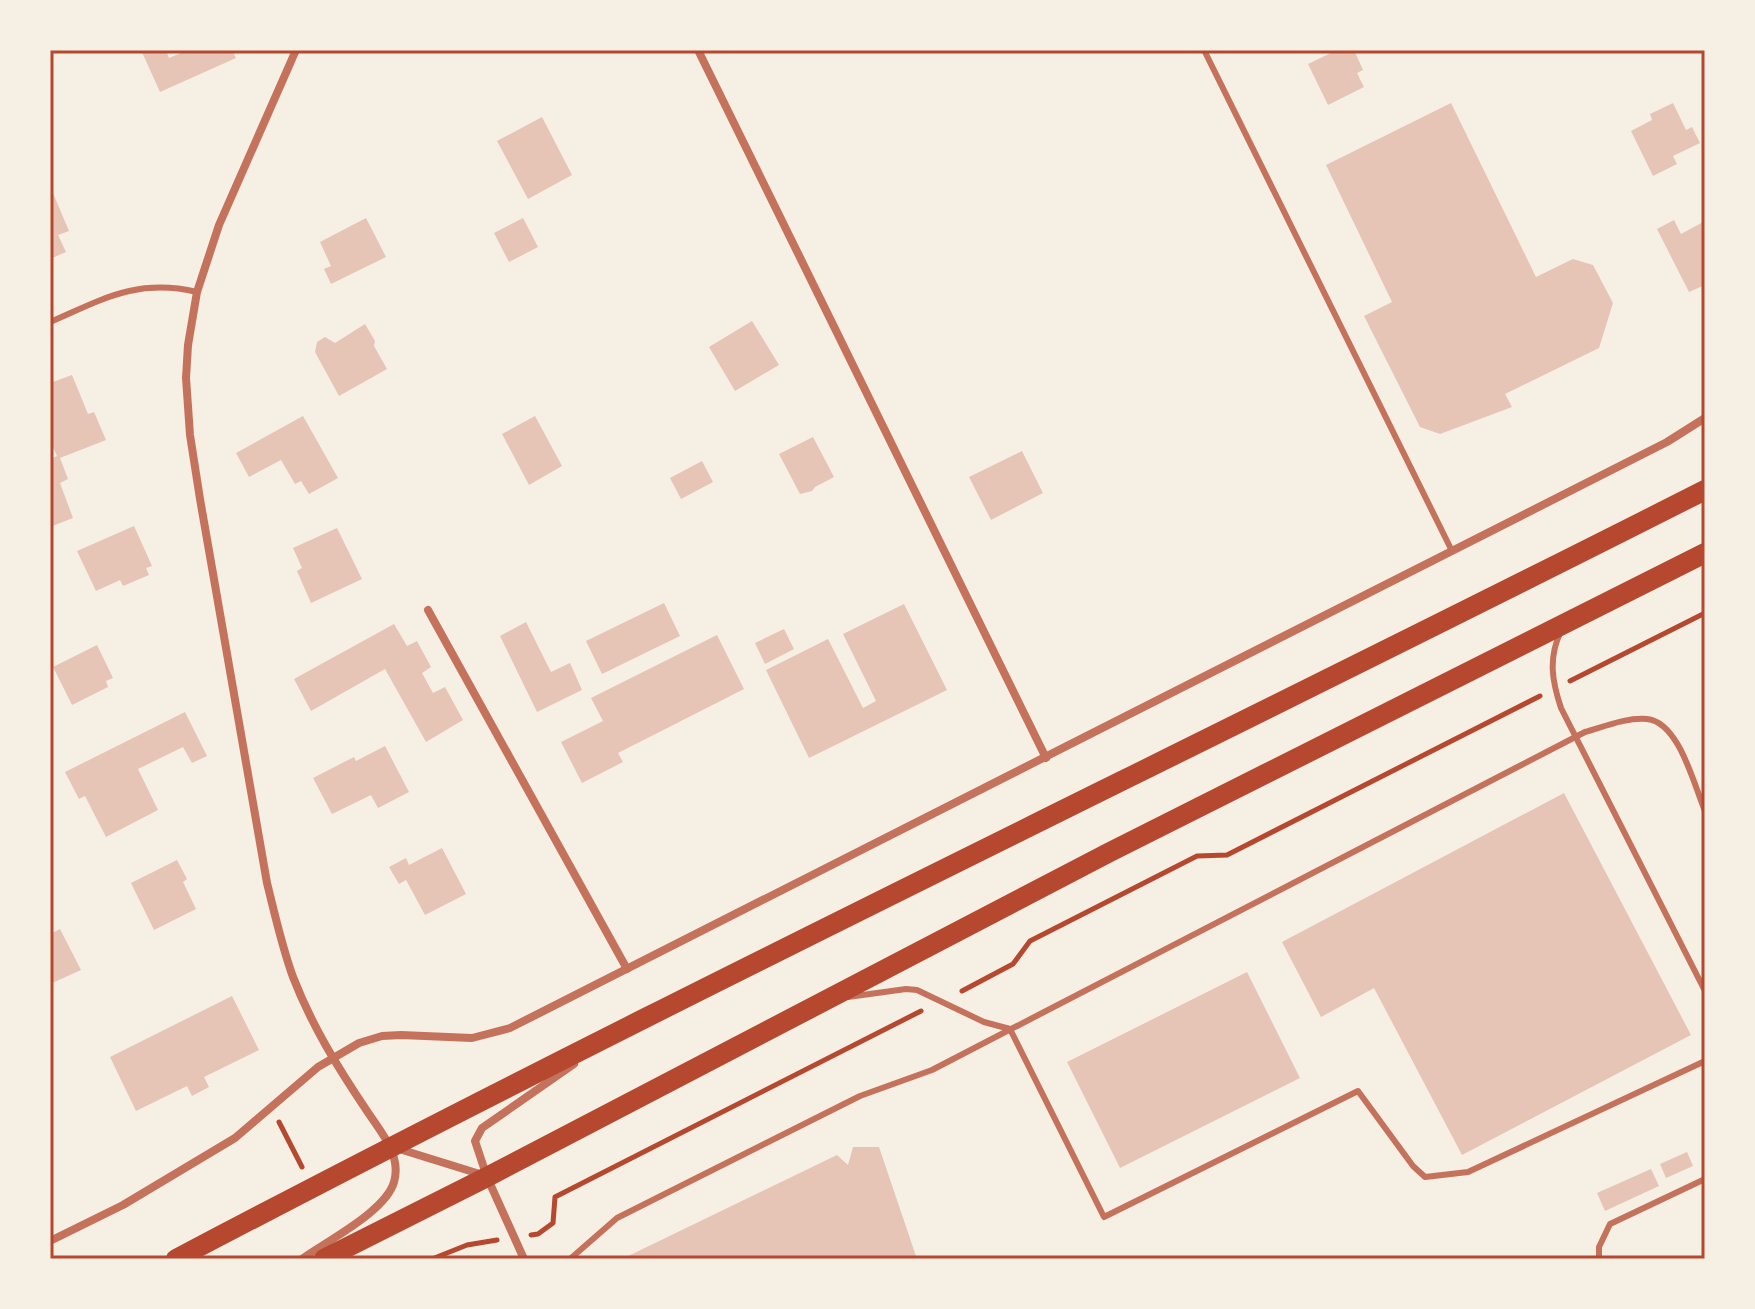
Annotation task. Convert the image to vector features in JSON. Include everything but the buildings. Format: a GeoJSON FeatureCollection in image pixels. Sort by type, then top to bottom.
{"type":"FeatureCollection","features":[{"type":"Feature","properties":{"kind":"main road"},"geometry":{"type":"LineString","coordinates":[[176,1259],[619,1032],[1705,490]]}},
{"type":"Feature","properties":{"kind":"main road"},"geometry":{"type":"LineString","coordinates":[[324,1259],[1123,845],[1705,553]]}},
{"type":"Feature","properties":{"kind":"street"},"geometry":{"type":"LineString","coordinates":[[296,50],[219,225],[191,318],[187,367],[190,435],[255,817],[281,940],[293,978],[331,1058],[391,1147],[396,1174],[394,1185],[379,1205],[302,1259]]}},
{"type":"Feature","properties":{"kind":"street"},"geometry":{"type":"LineString","coordinates":[[698,50],[1046,758]]}},
{"type":"Feature","properties":{"kind":"street"},"geometry":{"type":"LineString","coordinates":[[50,1241],[123,1205],[235,1138],[331,1058],[359,1043],[382,1036],[472,1038],[499,1033],[1667,442],[1705,418]]}},
{"type":"Feature","properties":{"kind":"street"},"geometry":{"type":"LineString","coordinates":[[428,610],[627,969]]}},
{"type":"Feature","properties":{"kind":"street"},"geometry":{"type":"LineString","coordinates":[[524,1259],[487,1177],[475,1141],[482,1128],[619,1032]]}},
{"type":"Feature","properties":{"kind":"street"},"geometry":{"type":"LineString","coordinates":[[391,1147],[487,1177]]}},
{"type":"Feature","properties":{"kind":"lane"},"geometry":{"type":"LineString","coordinates":[[1204,50],[1452,551]]}},
{"type":"Feature","properties":{"kind":"lane"},"geometry":{"type":"LineString","coordinates":[[50,322],[99,301],[148,286],[169,285],[197,292]]}},
{"type":"Feature","properties":{"kind":"lane"},"geometry":{"type":"LineString","coordinates":[[1567,621],[1555,644],[1552,658],[1555,689],[1575,737],[1705,991]]}},
{"type":"Feature","properties":{"kind":"lane"},"geometry":{"type":"LineString","coordinates":[[570,1259],[617,1218],[860,1096],[932,1070],[1575,737],[1620,722],[1647,719],[1662,724],[1673,734],[1705,811]]}},
{"type":"Feature","properties":{"kind":"lane"},"geometry":{"type":"LineString","coordinates":[[828,1000],[917,990],[984,1022],[1010,1029],[1104,1217],[1358,1091],[1413,1166],[1425,1177],[1444,1176],[1468,1172],[1705,1061]]}},
{"type":"Feature","properties":{"kind":"lane"},"geometry":{"type":"LineString","coordinates":[[1599,1259],[1599,1247],[1610,1224],[1705,1179]]}},
{"type":"Feature","properties":{"kind":"path"},"geometry":{"type":"LineString","coordinates":[[432,1259],[467,1245],[538,1234],[553,1223],[555,1197],[1013,964],[1030,941],[1197,856],[1227,855],[1705,613]]}},
{"type":"Feature","properties":{"kind":"path"},"geometry":{"type":"LineString","coordinates":[[271,1107],[302,1168]]}}]}
